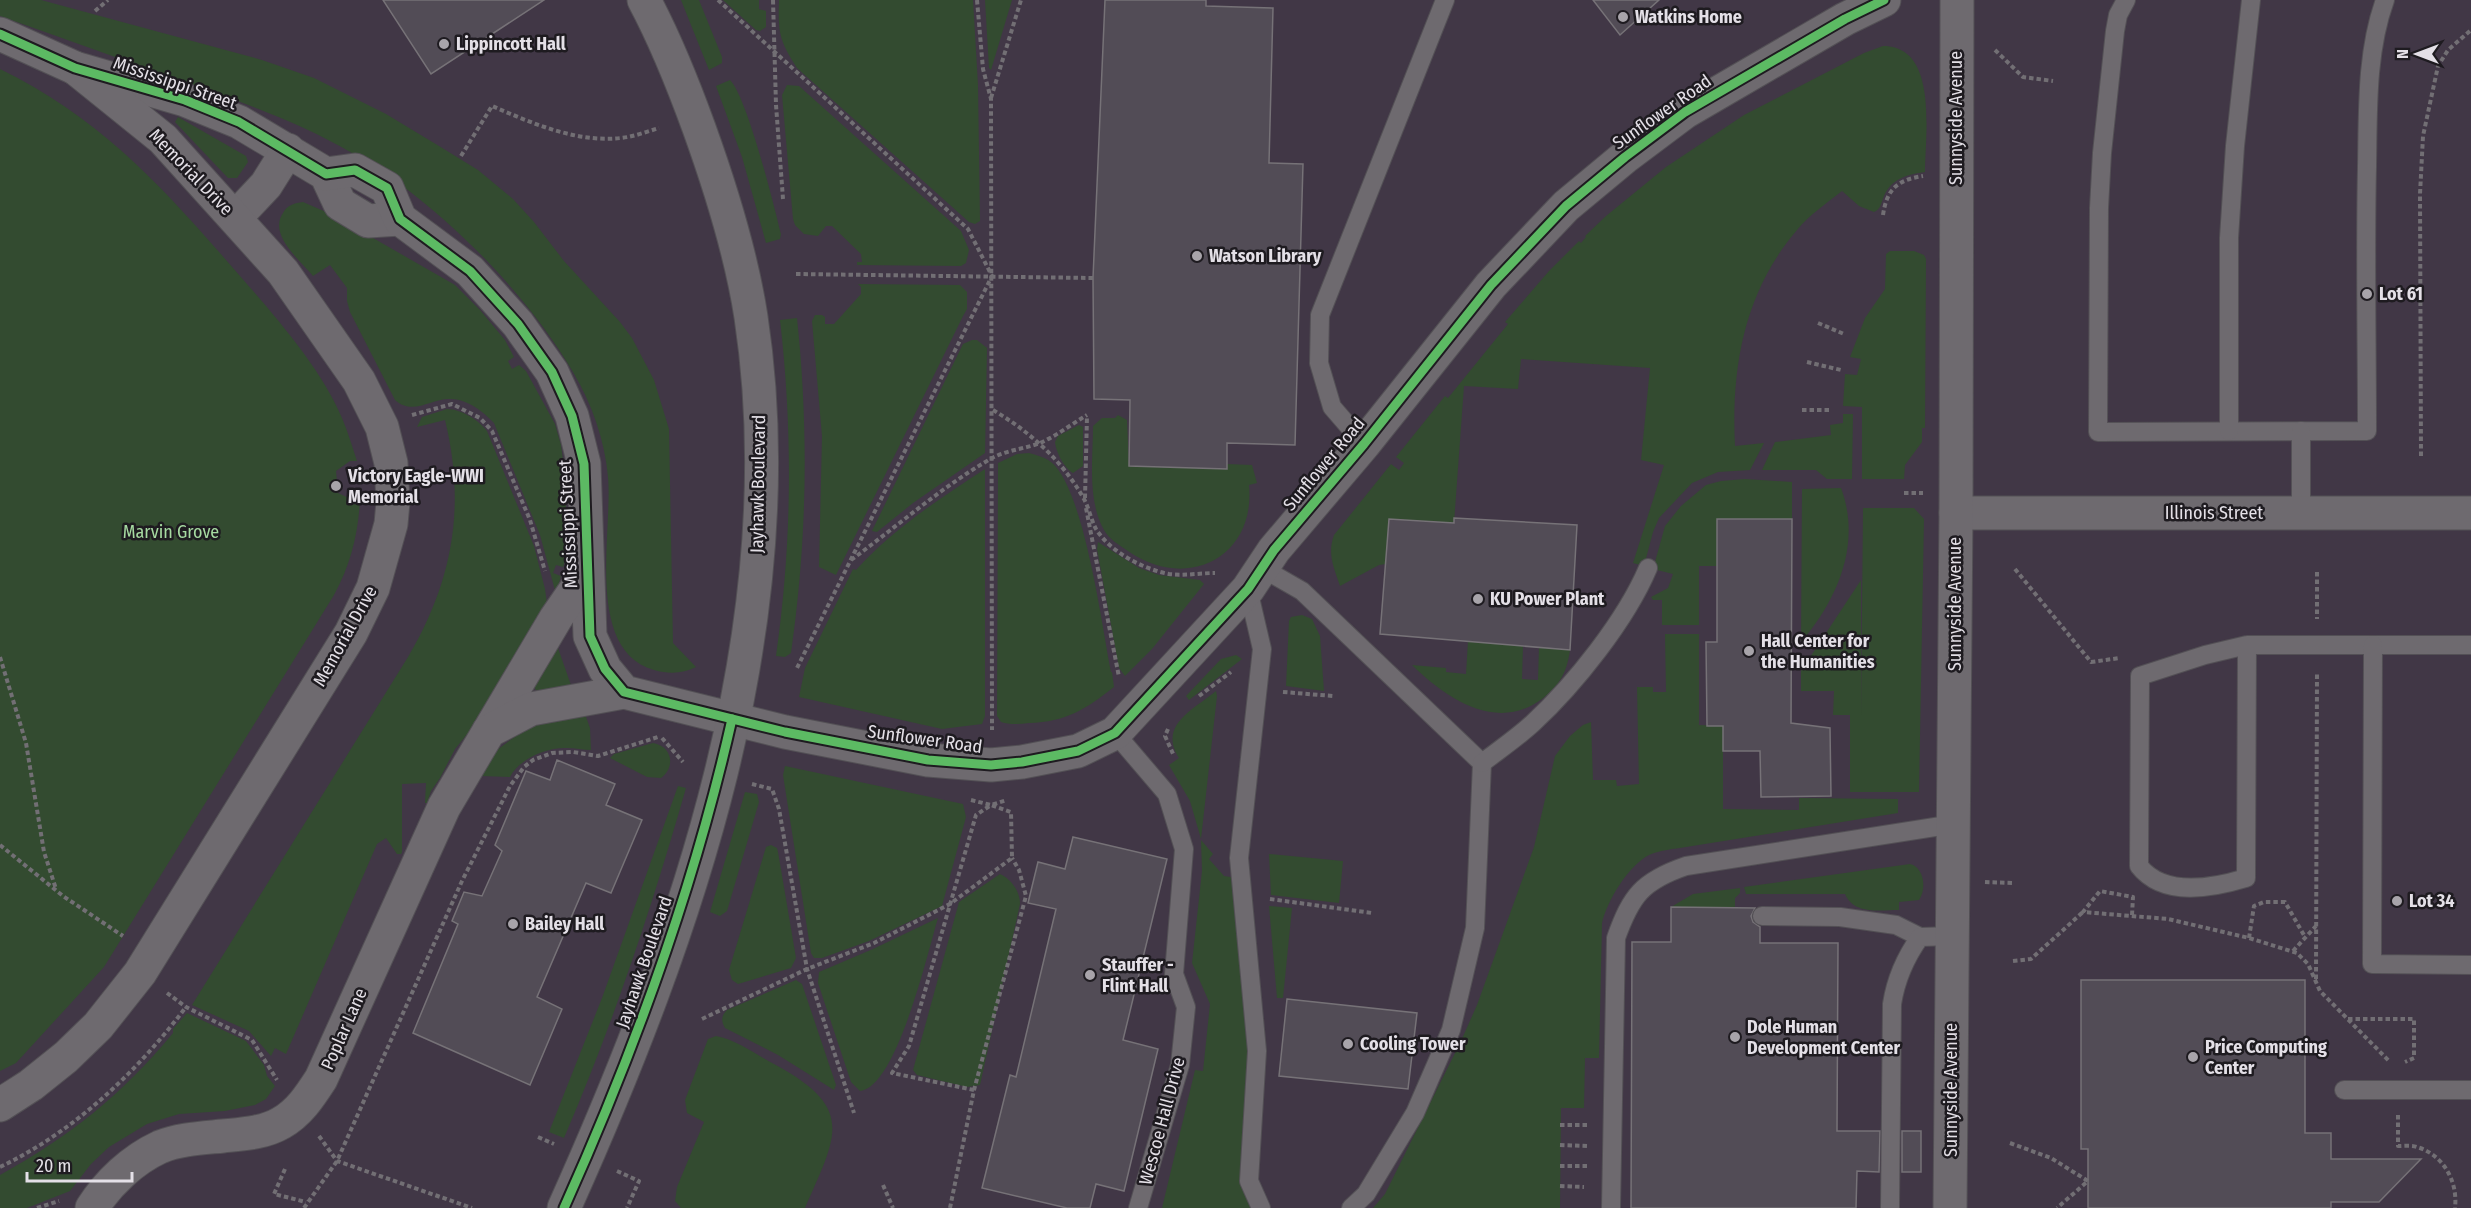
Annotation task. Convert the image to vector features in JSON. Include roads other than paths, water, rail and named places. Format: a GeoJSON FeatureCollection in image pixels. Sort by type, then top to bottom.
{"type":"FeatureCollection","features":[{"type":"Feature","properties":{"kind":"street","name":"Jayhawk Boulevard"},"geometry":{"type":"LineString","coordinates":[[564,1208],[621,1079],[670,943],[702,839],[745,659],[760,525],[759,393],[750,316],[735,242],[711,162],[685,89],[644,0]]}},
{"type":"Feature","properties":{"kind":"street","name":"Sunflower Road"},"geometry":{"type":"LineString","coordinates":[[732,719],[928,760],[991,765],[1022,762],[1078,751],[1115,733],[1255,578],[1274,550],[1364,444],[1491,285],[1566,206],[1625,157],[1685,112],[1845,19],[1884,0]]}},
{"type":"Feature","properties":{"kind":"street","name":"Sunnyside Avenue"},"geometry":{"type":"LineString","coordinates":[[1950,1208],[1956,513],[1957,0]]}},
{"type":"Feature","properties":{"kind":"street","name":"Mississippi Street"},"geometry":{"type":"LineString","coordinates":[[0,34],[75,68],[185,100],[239,122],[326,174],[355,170],[387,188],[400,219],[470,271],[518,324],[552,372],[572,416],[584,464],[590,636],[605,669],[624,692]]}},
{"type":"Feature","properties":{"kind":"street","name":"Memorial Drive"},"geometry":{"type":"LineString","coordinates":[[0,1105],[31,1085],[66,1057],[98,1026],[140,973],[351,633],[374,588],[391,524],[393,502],[391,463],[382,427],[359,381],[319,321],[283,272],[163,139],[75,68]]}},
{"type":"Feature","properties":{"kind":"street"},"geometry":{"type":"LineString","coordinates":[[235,218],[266,185],[288,150]]}},
{"type":"Feature","properties":{"kind":"street","name":"Illinois Street"},"geometry":{"type":"LineString","coordinates":[[1956,513],[2471,513]]}},
{"type":"Feature","properties":{"kind":"street","name":"Poplar Lane"},"geometry":{"type":"LineString","coordinates":[[92,1208],[103,1192],[129,1166],[161,1147],[195,1139],[264,1130],[281,1123],[299,1110],[310,1096],[321,1079],[444,807],[556,618],[587,573]]}},
{"type":"Feature","properties":{"kind":"street"},"geometry":{"type":"LineString","coordinates":[[489,731],[531,709],[624,692],[732,719]]}},
{"type":"Feature","properties":{"kind":"lane"},"geometry":{"type":"LineString","coordinates":[[1364,444],[1332,407],[1319,363],[1320,315],[1445,0]]}},
{"type":"Feature","properties":{"kind":"lane"},"geometry":{"type":"LineString","coordinates":[[2126,0],[2118,15],[2115,31],[2102,153],[2099,208],[2098,432],[2367,431],[2368,127],[2372,57],[2379,15],[2385,0]]}},
{"type":"Feature","properties":{"kind":"lane"},"geometry":{"type":"LineString","coordinates":[[2229,431],[2229,238],[2235,146],[2250,0]]}},
{"type":"Feature","properties":{"kind":"lane"},"geometry":{"type":"LineString","coordinates":[[2301,431],[2301,513]]}},
{"type":"Feature","properties":{"kind":"lane"},"geometry":{"type":"LineString","coordinates":[[1482,763],[1533,724],[1570,685],[1629,606],[1648,568]]}},
{"type":"Feature","properties":{"kind":"lane"},"geometry":{"type":"LineString","coordinates":[[1261,1208],[1249,1181],[1257,1051],[1239,858],[1262,649],[1255,578],[1302,591],[1482,763],[1475,928],[1451,1030],[1415,1113],[1366,1194],[1351,1208]]}},
{"type":"Feature","properties":{"kind":"lane"},"geometry":{"type":"LineString","coordinates":[[2247,645],[2246,878],[2216,887],[2191,888],[2167,884],[2147,876],[2139,866],[2140,676],[2247,645],[2471,645]]}},
{"type":"Feature","properties":{"kind":"lane"},"geometry":{"type":"LineString","coordinates":[[2373,645],[2372,964],[2471,965]]}},
{"type":"Feature","properties":{"kind":"lane","name":"Wescoe Hall Drive"},"geometry":{"type":"LineString","coordinates":[[1115,733],[1167,794],[1184,849],[1174,974],[1186,1007],[1180,1065],[1138,1208]]}},
{"type":"Feature","properties":{"kind":"lane"},"geometry":{"type":"LineString","coordinates":[[1611,1208],[1616,938],[1626,910],[1646,885],[1660,875],[1686,866],[1954,824]]}},
{"type":"Feature","properties":{"kind":"lane"},"geometry":{"type":"LineString","coordinates":[[1762,916],[1840,917],[1896,925],[1920,937],[1953,936]]}},
{"type":"Feature","properties":{"kind":"lane"},"geometry":{"type":"LineString","coordinates":[[1890,1208],[1892,1004],[1894,988],[1904,960],[1920,937]]}},
{"type":"Feature","properties":{"kind":"lane"},"geometry":{"type":"LineString","coordinates":[[2344,1090],[2471,1090]]}},
{"type":"Feature","properties":{"kind":"place","name":"Watkins Home"},"geometry":{"type":"Point","coordinates":[1623,17]}},
{"type":"Feature","properties":{"kind":"place","name":"Lippincott Hall"},"geometry":{"type":"Point","coordinates":[444,44]}},
{"type":"Feature","properties":{"kind":"place","name":"Watson Library"},"geometry":{"type":"Point","coordinates":[1197,256]}},
{"type":"Feature","properties":{"kind":"place","name":"Lot 61"},"geometry":{"type":"Point","coordinates":[2367,294]}},
{"type":"Feature","properties":{"kind":"place","name":"Victory Eagle-WWI Memorial"},"geometry":{"type":"Point","coordinates":[336,486]}},
{"type":"Feature","properties":{"kind":"place","name":"KU Power Plant"},"geometry":{"type":"Point","coordinates":[1478,599]}},
{"type":"Feature","properties":{"kind":"place","name":"Hall Center for the Humanities"},"geometry":{"type":"Point","coordinates":[1749,651]}},
{"type":"Feature","properties":{"kind":"place","name":"Lot 34"},"geometry":{"type":"Point","coordinates":[2397,901]}},
{"type":"Feature","properties":{"kind":"place","name":"Bailey Hall"},"geometry":{"type":"Point","coordinates":[513,924]}},
{"type":"Feature","properties":{"kind":"place","name":"Stauffer - Flint Hall"},"geometry":{"type":"Point","coordinates":[1090,975]}},
{"type":"Feature","properties":{"kind":"place","name":"Dole Human Development Center"},"geometry":{"type":"Point","coordinates":[1735,1037]}},
{"type":"Feature","properties":{"kind":"place","name":"Cooling Tower"},"geometry":{"type":"Point","coordinates":[1348,1044]}},
{"type":"Feature","properties":{"kind":"place","name":"Price Computing Center"},"geometry":{"type":"Point","coordinates":[2193,1057]}},
{"type":"Feature","properties":{"kind":"park label","name":"Marvin Grove"},"geometry":{"type":"Point","coordinates":[171,532]}}]}
